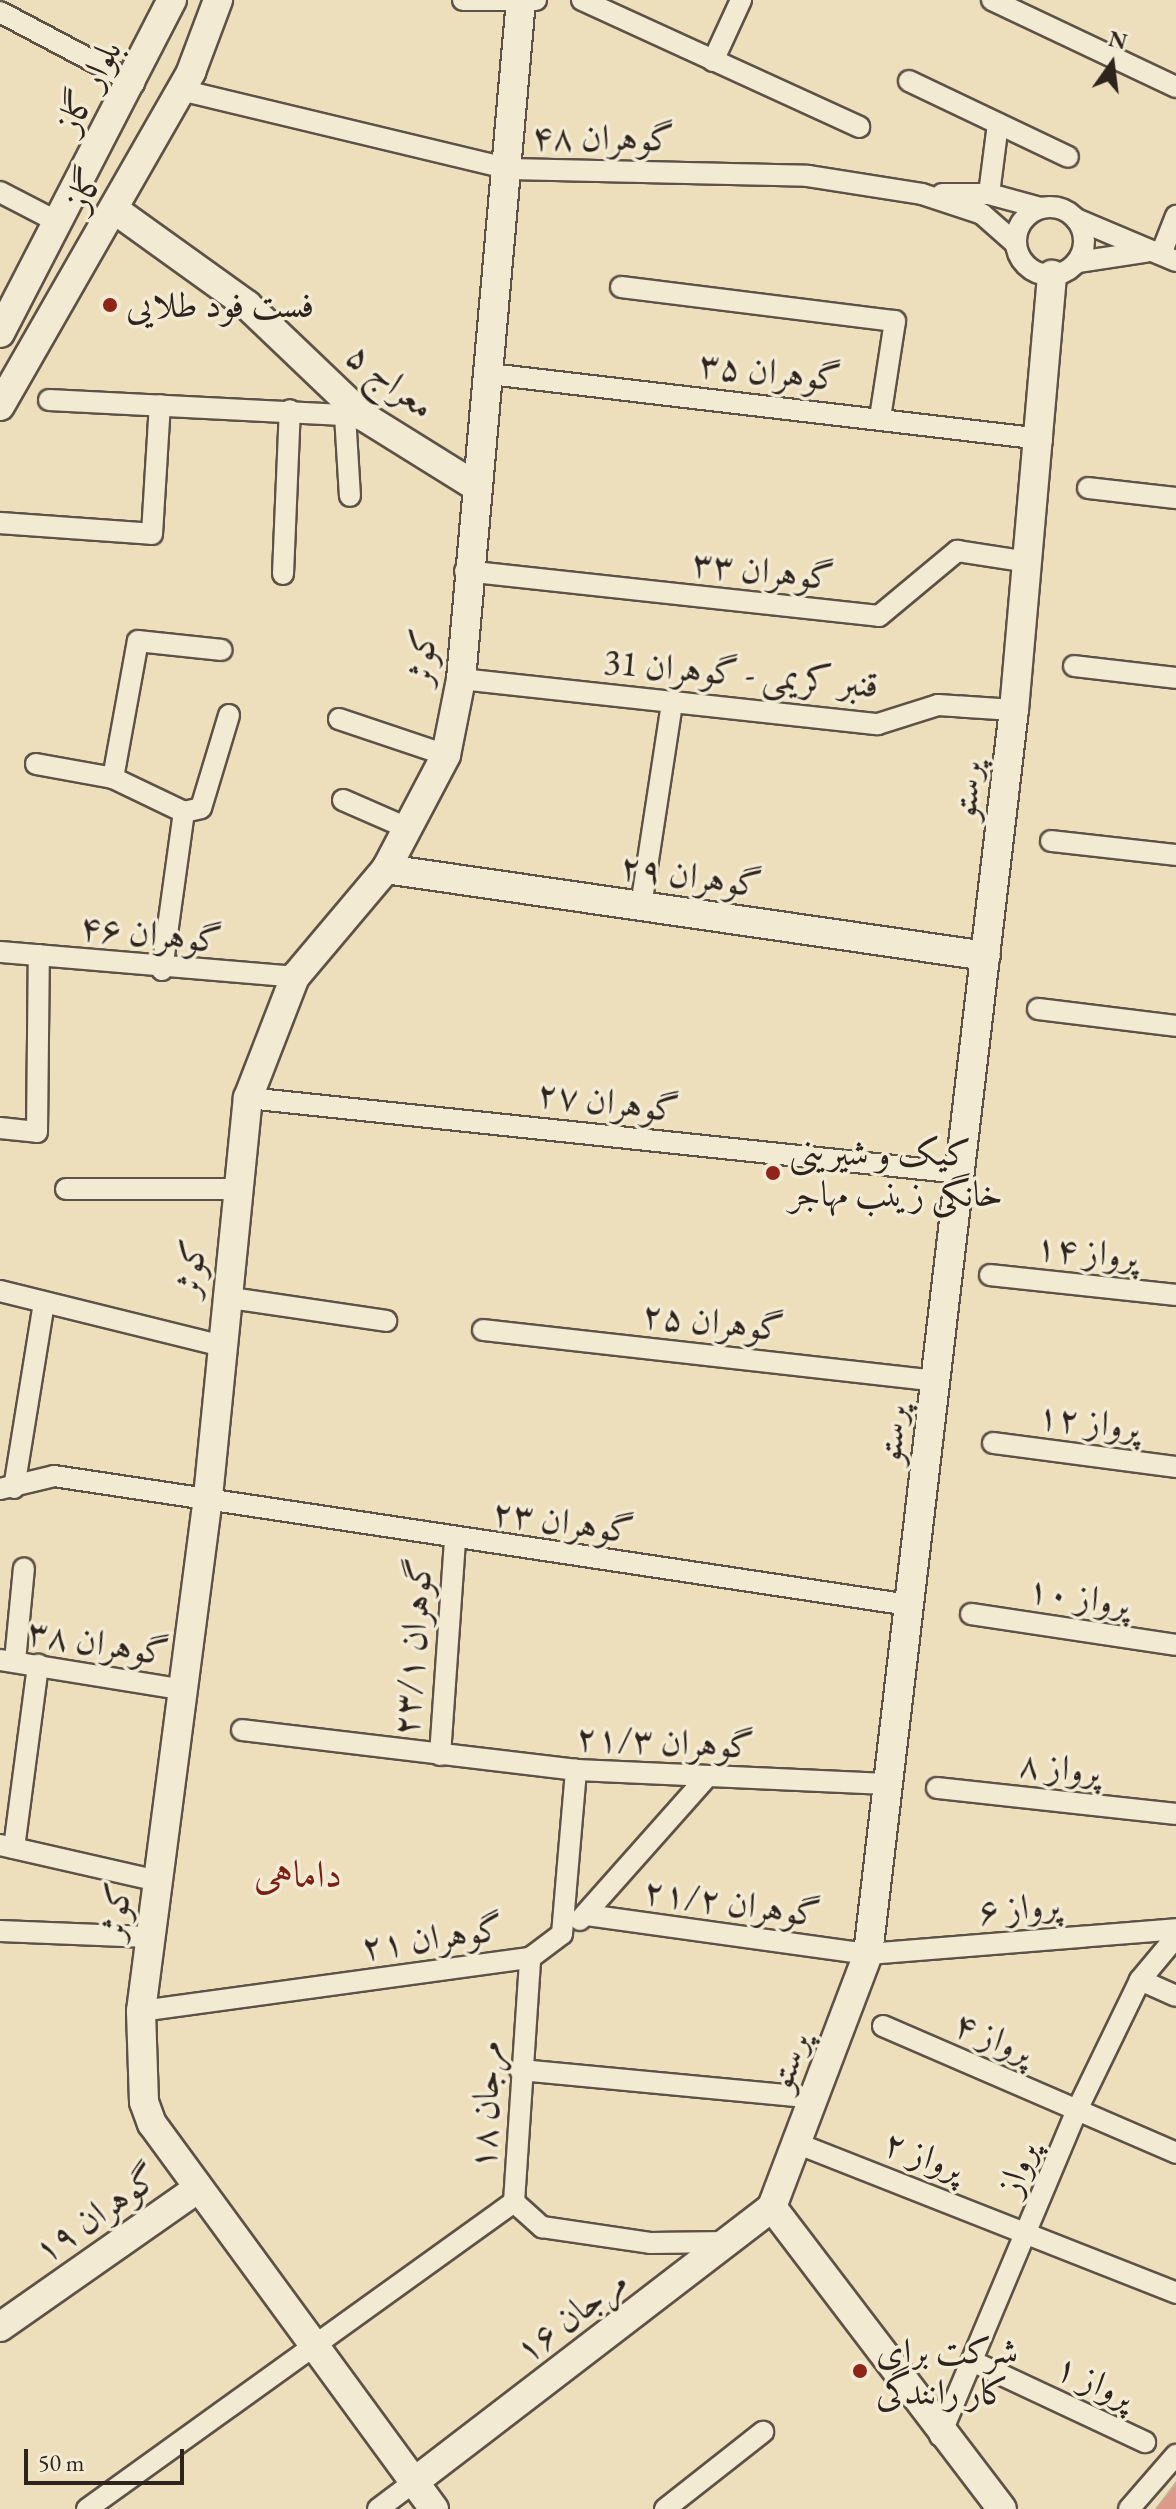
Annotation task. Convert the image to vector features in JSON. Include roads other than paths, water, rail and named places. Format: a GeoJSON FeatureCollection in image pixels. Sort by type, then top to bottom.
{"type":"FeatureCollection","features":[{"type":"Feature","properties":{"kind":"street","name":"بلوار گاز"},"geometry":{"type":"LineString","coordinates":[[0,333],[134,83],[172,0]]}},
{"type":"Feature","properties":{"kind":"street","name":"گاز"},"geometry":{"type":"LineString","coordinates":[[0,406],[181,90],[218,0]]}},
{"type":"Feature","properties":{"kind":"street"},"geometry":{"type":"LineString","coordinates":[[463,0],[526,2]]}},
{"type":"Feature","properties":{"kind":"street"},"geometry":{"type":"LineString","coordinates":[[582,0],[859,127]]}},
{"type":"Feature","properties":{"kind":"street"},"geometry":{"type":"LineString","coordinates":[[713,61],[741,0]]}},
{"type":"Feature","properties":{"kind":"street"},"geometry":{"type":"LineString","coordinates":[[992,0],[1176,87]]}},
{"type":"Feature","properties":{"kind":"street","name":"کوثر"},"geometry":{"type":"LineString","coordinates":[[434,2509],[197,2189],[147,2114],[141,2011],[208,1497],[218,1345],[248,1098],[295,977],[386,869],[446,755],[461,679],[465,571],[490,374],[526,2]]}},
{"type":"Feature","properties":{"kind":"street"},"geometry":{"type":"LineString","coordinates":[[0,12],[134,83]]}},
{"type":"Feature","properties":{"kind":"street"},"geometry":{"type":"LineString","coordinates":[[909,81],[1068,157]]}},
{"type":"Feature","properties":{"kind":"street","name":"گوهران ۴۸"},"geometry":{"type":"LineString","coordinates":[[181,90],[510,169],[808,176],[922,194],[982,214],[1016,244]]}},
{"type":"Feature","properties":{"kind":"street"},"geometry":{"type":"LineString","coordinates":[[989,194],[998,124]]}},
{"type":"Feature","properties":{"kind":"street"},"geometry":{"type":"LineString","coordinates":[[0,192],[60,223]]}},
{"type":"Feature","properties":{"kind":"street"},"geometry":{"type":"LineString","coordinates":[[922,194],[989,194],[1076,219],[1168,258]]}},
{"type":"Feature","properties":{"kind":"street"},"geometry":{"type":"LineString","coordinates":[[1041,208],[1022,222],[1016,244],[1035,272],[1052,275],[1078,262],[1130,249],[1168,258]]}},
{"type":"Feature","properties":{"kind":"street","name":"معراج ۵"},"geometry":{"type":"LineString","coordinates":[[115,210],[247,305],[354,416],[474,485]]}},
{"type":"Feature","properties":{"kind":"street"},"geometry":{"type":"LineString","coordinates":[[1168,258],[1176,216]]}},
{"type":"Feature","properties":{"kind":"street"},"geometry":{"type":"LineString","coordinates":[[1076,219],[1084,233],[1078,262]]}},
{"type":"Feature","properties":{"kind":"street","name":"پرستو"},"geometry":{"type":"LineString","coordinates":[[772,2207],[868,1954],[1014,710],[1042,439],[1052,275]]}},
{"type":"Feature","properties":{"kind":"street"},"geometry":{"type":"LineString","coordinates":[[621,287],[895,321],[880,418]]}},
{"type":"Feature","properties":{"kind":"street","name":"گوهران ۳۵"},"geometry":{"type":"LineString","coordinates":[[490,374],[1042,439]]}},
{"type":"Feature","properties":{"kind":"street"},"geometry":{"type":"LineString","coordinates":[[49,400],[290,410],[354,416],[350,496]]}},
{"type":"Feature","properties":{"kind":"street"},"geometry":{"type":"LineString","coordinates":[[0,523],[152,534],[160,405]]}},
{"type":"Feature","properties":{"kind":"street"},"geometry":{"type":"LineString","coordinates":[[283,574],[290,410]]}},
{"type":"Feature","properties":{"kind":"street"},"geometry":{"type":"LineString","coordinates":[[1088,488],[1176,498]]}},
{"type":"Feature","properties":{"kind":"street","name":"گوهران ۳۳"},"geometry":{"type":"LineString","coordinates":[[465,571],[879,616],[957,551],[1029,562]]}},
{"type":"Feature","properties":{"kind":"street"},"geometry":{"type":"LineString","coordinates":[[113,778],[138,641],[222,650]]}},
{"type":"Feature","properties":{"kind":"street"},"geometry":{"type":"LineString","coordinates":[[1074,666],[1176,678]]}},
{"type":"Feature","properties":{"kind":"street","name":"قنبر کریمی - گوهران 31"},"geometry":{"type":"LineString","coordinates":[[461,679],[878,724],[938,705],[1014,710]]}},
{"type":"Feature","properties":{"kind":"street"},"geometry":{"type":"LineString","coordinates":[[641,906],[672,704]]}},
{"type":"Feature","properties":{"kind":"street"},"geometry":{"type":"LineString","coordinates":[[36,764],[113,778],[184,812],[201,808],[229,715]]}},
{"type":"Feature","properties":{"kind":"street"},"geometry":{"type":"LineString","coordinates":[[339,719],[446,755]]}},
{"type":"Feature","properties":{"kind":"street"},"geometry":{"type":"LineString","coordinates":[[343,800],[407,828]]}},
{"type":"Feature","properties":{"kind":"street"},"geometry":{"type":"LineString","coordinates":[[162,970],[184,812]]}},
{"type":"Feature","properties":{"kind":"street"},"geometry":{"type":"LineString","coordinates":[[1051,841],[1176,855]]}},
{"type":"Feature","properties":{"kind":"street","name":"گوهران ۲۹"},"geometry":{"type":"LineString","coordinates":[[386,869],[986,956]]}},
{"type":"Feature","properties":{"kind":"street","name":"گوهران ۴۶"},"geometry":{"type":"LineString","coordinates":[[0,952],[162,970],[295,977]]}},
{"type":"Feature","properties":{"kind":"street"},"geometry":{"type":"LineString","coordinates":[[0,1128],[37,1132],[39,955]]}},
{"type":"Feature","properties":{"kind":"street"},"geometry":{"type":"LineString","coordinates":[[1038,1009],[1176,1026]]}},
{"type":"Feature","properties":{"kind":"street","name":"گوهران ۲۷"},"geometry":{"type":"LineString","coordinates":[[248,1098],[960,1173]]}},
{"type":"Feature","properties":{"kind":"street"},"geometry":{"type":"LineString","coordinates":[[66,1189],[239,1189]]}},
{"type":"Feature","properties":{"kind":"street","name":"پرواز ۱۴"},"geometry":{"type":"LineString","coordinates":[[990,1275],[1176,1295]]}},
{"type":"Feature","properties":{"kind":"street"},"geometry":{"type":"LineString","coordinates":[[0,1291],[218,1345]]}},
{"type":"Feature","properties":{"kind":"street"},"geometry":{"type":"LineString","coordinates":[[224,1297],[386,1321]]}},
{"type":"Feature","properties":{"kind":"street"},"geometry":{"type":"LineString","coordinates":[[7,1488],[44,1302]]}},
{"type":"Feature","properties":{"kind":"street","name":"گوهران ۲۵"},"geometry":{"type":"LineString","coordinates":[[483,1330],[935,1381]]}},
{"type":"Feature","properties":{"kind":"street","name":"پرواز ۱۲"},"geometry":{"type":"LineString","coordinates":[[993,1443],[1176,1467]]}},
{"type":"Feature","properties":{"kind":"street","name":"گوهران ۲۳"},"geometry":{"type":"LineString","coordinates":[[7,1488],[54,1476],[208,1497],[455,1539],[909,1605]]}},
{"type":"Feature","properties":{"kind":"street","name":"گوهران ۲۳/۱"},"geometry":{"type":"LineString","coordinates":[[242,1730],[440,1755],[455,1539]]}},
{"type":"Feature","properties":{"kind":"street"},"geometry":{"type":"LineString","coordinates":[[8,1661],[24,1568]]}},
{"type":"Feature","properties":{"kind":"street","name":"پرواز ۱۰"},"geometry":{"type":"LineString","coordinates":[[971,1614],[1176,1645]]}},
{"type":"Feature","properties":{"kind":"street","name":"گوهران ۳۸"},"geometry":{"type":"LineString","coordinates":[[8,1661],[185,1690]]}},
{"type":"Feature","properties":{"kind":"street"},"geometry":{"type":"LineString","coordinates":[[38,1665],[7,1847],[158,1881]]}},
{"type":"Feature","properties":{"kind":"street","name":"گوهران ۲۱/۳"},"geometry":{"type":"LineString","coordinates":[[440,1755],[576,1770],[705,1779],[888,1784]]}},
{"type":"Feature","properties":{"kind":"street"},"geometry":{"type":"LineString","coordinates":[[562,1934],[576,1770]]}},
{"type":"Feature","properties":{"kind":"street","name":"گوهران ۲۱"},"geometry":{"type":"LineString","coordinates":[[141,2011],[530,1958],[587,1915],[705,1779]]}},
{"type":"Feature","properties":{"kind":"street","name":"پرواز ۸"},"geometry":{"type":"LineString","coordinates":[[937,1788],[1176,1814]]}},
{"type":"Feature","properties":{"kind":"street","name":"گوهران ۲۱/۲"},"geometry":{"type":"LineString","coordinates":[[587,1915],[868,1954]]}},
{"type":"Feature","properties":{"kind":"street","name":"پرواز ۶"},"geometry":{"type":"LineString","coordinates":[[868,1954],[1176,1929]]}},
{"type":"Feature","properties":{"kind":"street"},"geometry":{"type":"LineString","coordinates":[[0,1931],[149,1937]]}},
{"type":"Feature","properties":{"kind":"street","name":"پرواز"},"geometry":{"type":"LineString","coordinates":[[940,2436],[974,2362],[1077,2110],[1140,1980],[1176,1937]]}},
{"type":"Feature","properties":{"kind":"street","name":"مرجان ۱۸"},"geometry":{"type":"LineString","coordinates":[[87,2509],[311,2341],[514,2202],[520,2070],[530,1958]]}},
{"type":"Feature","properties":{"kind":"street"},"geometry":{"type":"LineString","coordinates":[[1140,1980],[1176,1996]]}},
{"type":"Feature","properties":{"kind":"street","name":"پرواز ۴"},"geometry":{"type":"LineString","coordinates":[[883,2026],[1176,2153]]}},
{"type":"Feature","properties":{"kind":"street"},"geometry":{"type":"LineString","coordinates":[[520,2070],[815,2098]]}},
{"type":"Feature","properties":{"kind":"street","name":"پرواز ۲"},"geometry":{"type":"LineString","coordinates":[[796,2143],[1176,2293]]}},
{"type":"Feature","properties":{"kind":"street","name":"گوهران ۱۹"},"geometry":{"type":"LineString","coordinates":[[0,2327],[197,2189]]}},
{"type":"Feature","properties":{"kind":"street"},"geometry":{"type":"LineString","coordinates":[[514,2202],[542,2227],[650,2243],[730,2242]]}},
{"type":"Feature","properties":{"kind":"street"},"geometry":{"type":"LineString","coordinates":[[772,2207],[940,2436],[1002,2509]]}},
{"type":"Feature","properties":{"kind":"street","name":"مرجان ۱۶"},"geometry":{"type":"LineString","coordinates":[[414,2482],[772,2207]]}},
{"type":"Feature","properties":{"kind":"street","name":"پرواز ۱"},"geometry":{"type":"LineString","coordinates":[[974,2362],[1145,2442]]}},
{"type":"Feature","properties":{"kind":"street"},"geometry":{"type":"LineString","coordinates":[[665,2509],[763,2432]]}},
{"type":"Feature","properties":{"kind":"street"},"geometry":{"type":"LineString","coordinates":[[1129,2509],[1176,2455]]}},
{"type":"Feature","properties":{"kind":"street"},"geometry":{"type":"LineString","coordinates":[[378,2509],[414,2482]]}},
{"type":"Feature","properties":{"kind":"place","name":"فست فود طلایی"},"geometry":{"type":"Point","coordinates":[110,305]}},
{"type":"Feature","properties":{"kind":"place","name":"کیک و شیرینی خانگی زینب مهاجر"},"geometry":{"type":"Point","coordinates":[773,1173]}},
{"type":"Feature","properties":{"kind":"place","name":"شركت براى كار رانندگى"},"geometry":{"type":"Point","coordinates":[860,2371]}},
{"type":"Feature","properties":{"kind":"district","name":"داماهی"},"geometry":{"type":"Point","coordinates":[298,1874]}}]}
